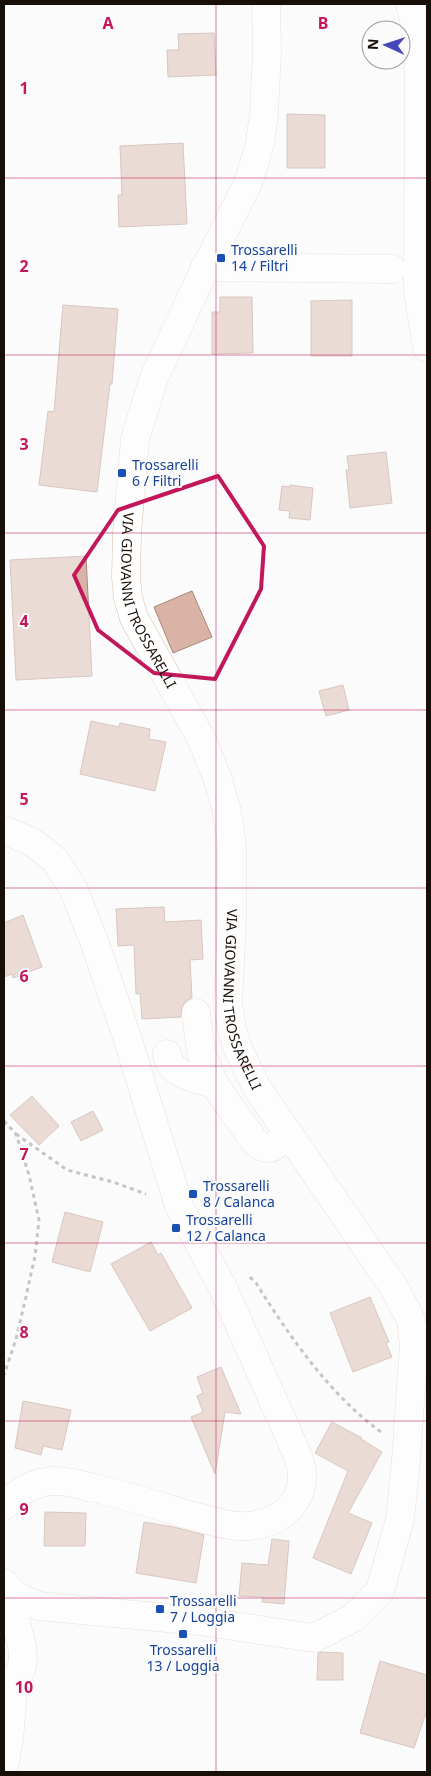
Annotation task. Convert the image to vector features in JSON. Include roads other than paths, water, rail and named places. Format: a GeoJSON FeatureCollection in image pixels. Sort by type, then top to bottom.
{"type":"FeatureCollection","features":[{"type":"Feature","properties":{"kind":"street","name":"VIA GIOVANNI TROSSARELLI"},"geometry":{"type":"LineString","coordinates":[[9,1589],[22,1600],[39,1606],[199,1621],[314,1638],[353,1618],[380,1591],[400,1520],[414,1345],[411,1320],[395,1289],[257,1088],[238,1049],[232,1030],[228,1004],[232,919],[232,846],[227,812],[218,780],[202,740],[134,618],[128,598],[126,576],[127,533],[135,439],[154,378],[205,267],[249,181],[260,143],[264,114],[267,60],[266,4]]}},
{"type":"Feature","properties":{"kind":"street"},"geometry":{"type":"LineString","coordinates":[[410,4],[419,60],[418,291],[427,348]]}},
{"type":"Feature","properties":{"kind":"street"},"geometry":{"type":"LineString","coordinates":[[205,267],[392,269]]}},
{"type":"Feature","properties":{"kind":"street"},"geometry":{"type":"LineString","coordinates":[[4,830],[32,842],[55,860],[74,890],[128,1037],[180,1206],[223,1288],[294,1447],[302,1473],[298,1494],[287,1512],[263,1524],[237,1526],[110,1492],[68,1482],[54,1481],[39,1483],[25,1489],[4,1506]]}},
{"type":"Feature","properties":{"kind":"street"},"geometry":{"type":"LineString","coordinates":[[196,1013],[201,1052],[214,1084],[255,1142],[271,1148],[290,1135]]}},
{"type":"Feature","properties":{"kind":"street"},"geometry":{"type":"LineString","coordinates":[[167,1054],[168,1062],[176,1071],[214,1084]]}},
{"type":"Feature","properties":{"kind":"street"},"geometry":{"type":"LineString","coordinates":[[4,1766],[9,1739],[14,1680],[21,1670],[24,1653],[9,1589]]}},
{"type":"Feature","properties":{"kind":"place","name":"Trossarelli 14 / Filtri"},"geometry":{"type":"Point","coordinates":[221,258]}},
{"type":"Feature","properties":{"kind":"place","name":"Trossarelli 6 / Filtri"},"geometry":{"type":"Point","coordinates":[122,473]}},
{"type":"Feature","properties":{"kind":"place","name":"Trossarelli 8 / Calanca"},"geometry":{"type":"Point","coordinates":[193,1194]}},
{"type":"Feature","properties":{"kind":"place","name":"Trossarelli 12 / Calanca"},"geometry":{"type":"Point","coordinates":[176,1228]}},
{"type":"Feature","properties":{"kind":"place","name":"Trossarelli 7 / Loggia"},"geometry":{"type":"Point","coordinates":[160,1609]}},
{"type":"Feature","properties":{"kind":"place","name":"Trossarelli 13 / Loggia"},"geometry":{"type":"Point","coordinates":[183,1634]}}]}
